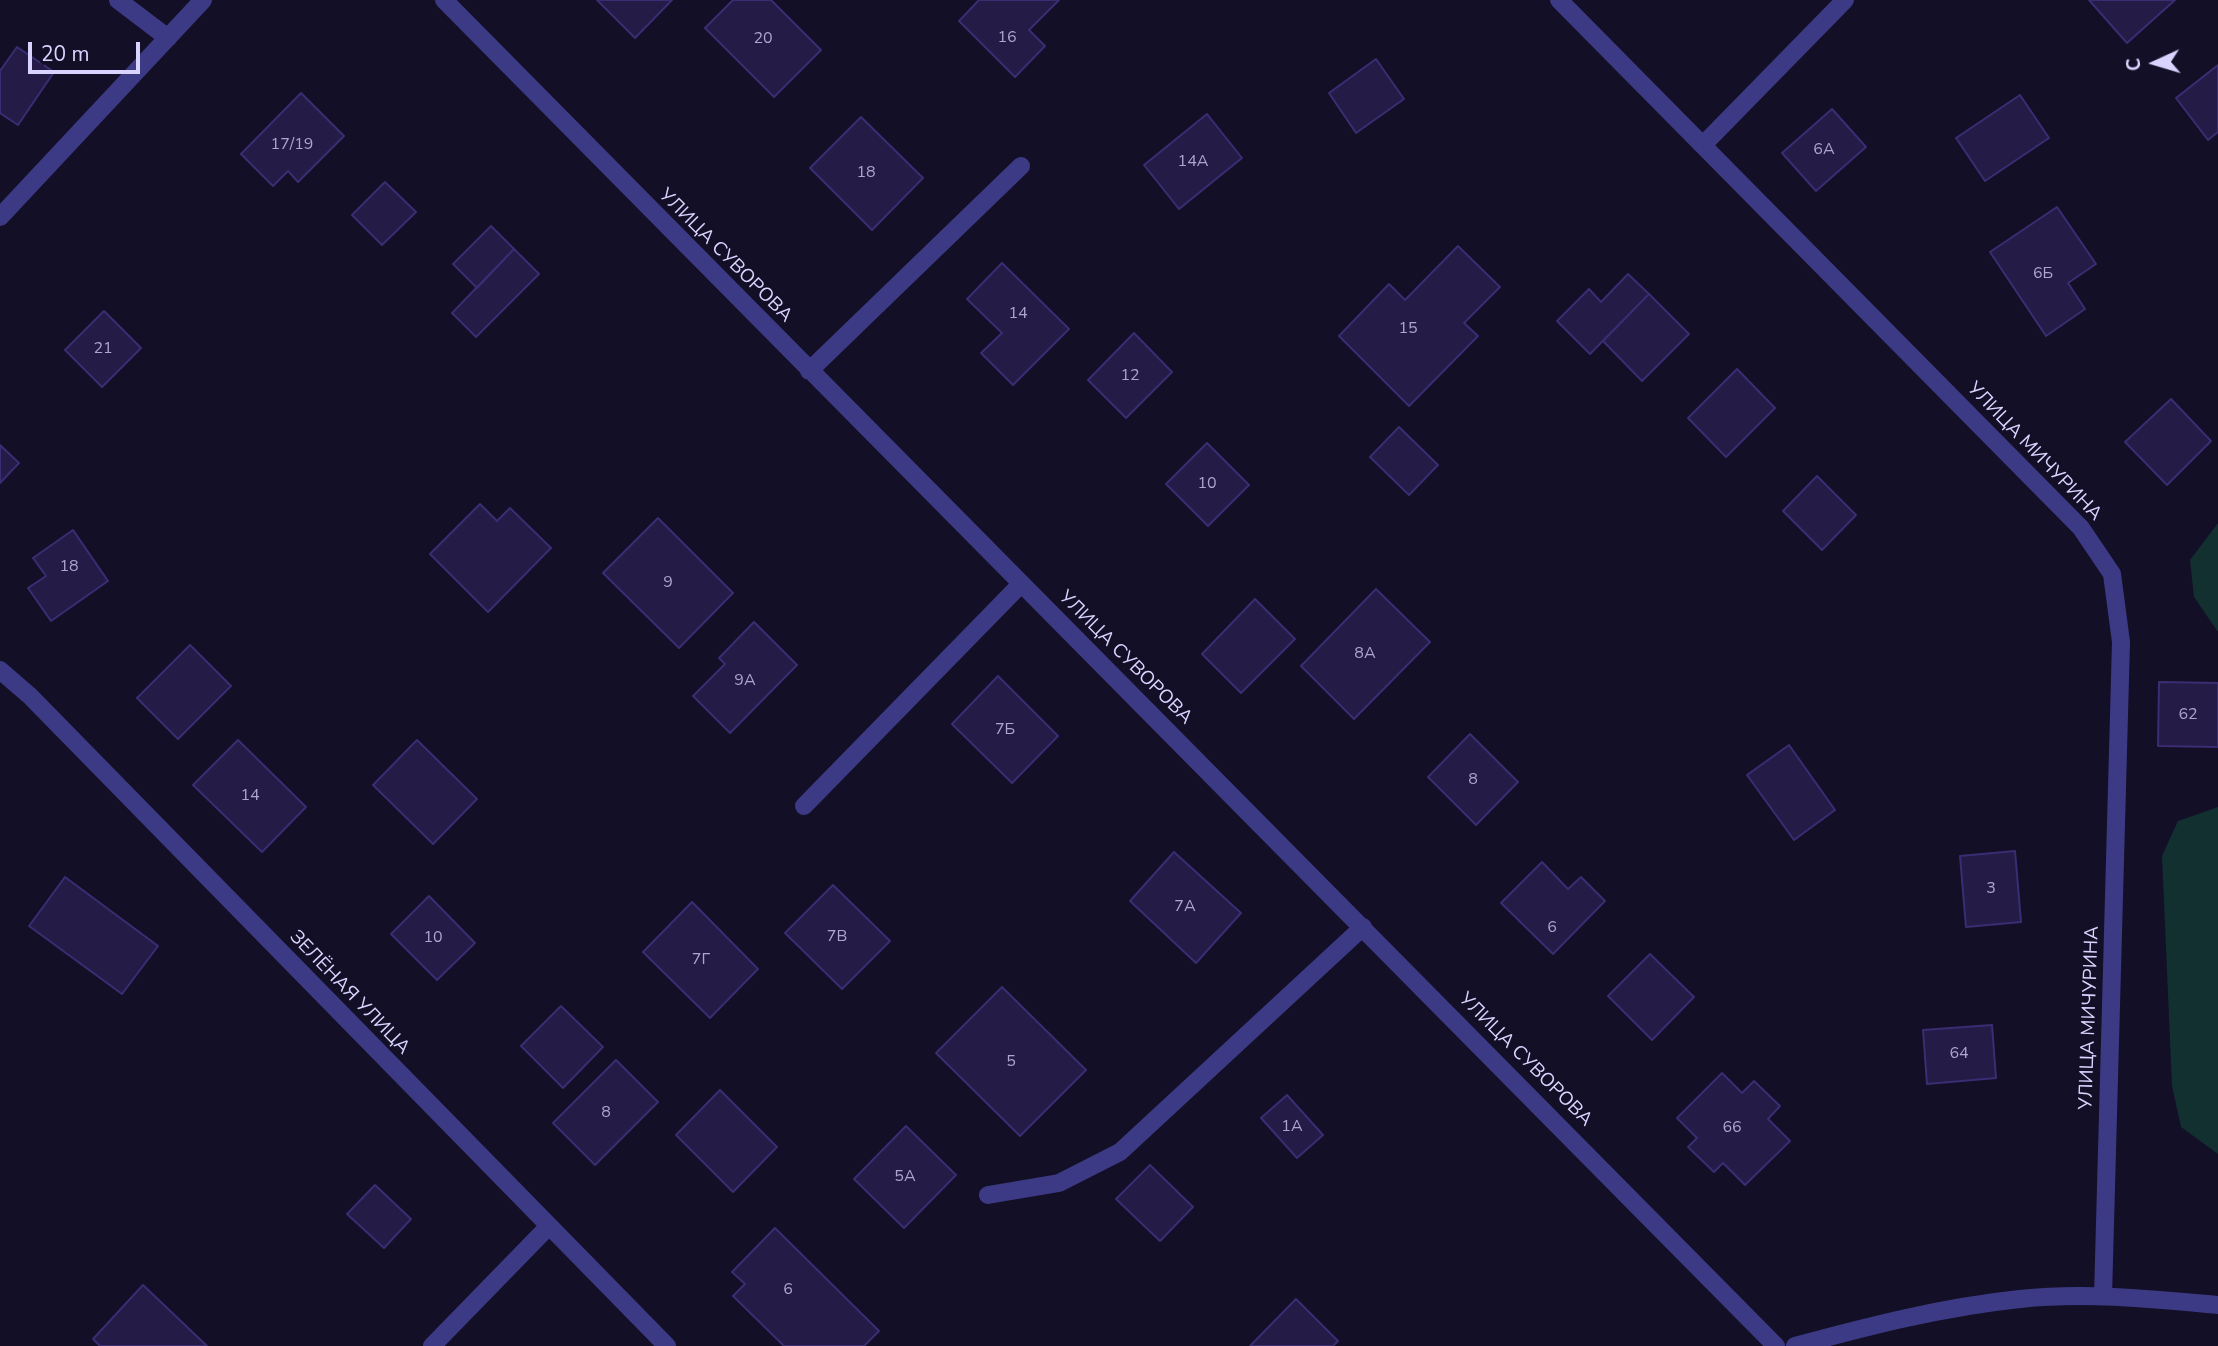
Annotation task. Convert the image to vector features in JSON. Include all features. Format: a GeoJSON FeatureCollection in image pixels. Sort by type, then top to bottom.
{"type":"FeatureCollection","features":[{"type":"Feature","properties":{"kind":"street"},"geometry":{"type":"LineString","coordinates":[[118,0],[168,38]]}},
{"type":"Feature","properties":{"kind":"street"},"geometry":{"type":"LineString","coordinates":[[0,217],[203,0]]}},
{"type":"Feature","properties":{"kind":"street","name":"УЛИЦА СУВОРОВА"},"geometry":{"type":"LineString","coordinates":[[444,0],[1776,1346]]}},
{"type":"Feature","properties":{"kind":"street","name":"УЛИЦА МИЧУРИНА"},"geometry":{"type":"LineString","coordinates":[[1559,0],[2081,528],[2112,573],[2121,642],[2103,1296]]}},
{"type":"Feature","properties":{"kind":"street"},"geometry":{"type":"LineString","coordinates":[[1703,145],[1845,0]]}},
{"type":"Feature","properties":{"kind":"street"},"geometry":{"type":"LineString","coordinates":[[809,371],[1021,166]]}},
{"type":"Feature","properties":{"kind":"street"},"geometry":{"type":"LineString","coordinates":[[804,806],[1021,584]]}},
{"type":"Feature","properties":{"kind":"street","name":"ЗЕЛЁНАЯ УЛИЦА"},"geometry":{"type":"LineString","coordinates":[[0,670],[30,696],[667,1346]]}},
{"type":"Feature","properties":{"kind":"street"},"geometry":{"type":"LineString","coordinates":[[988,1195],[1059,1183],[1120,1152],[1363,927]]}},
{"type":"Feature","properties":{"kind":"street"},"geometry":{"type":"LineString","coordinates":[[432,1346],[548,1227]]}},
{"type":"Feature","properties":{"kind":"street"},"geometry":{"type":"LineString","coordinates":[[1795,1346],[1906,1317],[2021,1299],[2103,1296],[2218,1305]]}},
{"type":"Feature","properties":{"kind":"green space"},"geometry":{"type":"Polygon","coordinates":[[[2218,523],[2218,632],[2194,597],[2190,560],[2218,523]]]}},
{"type":"Feature","properties":{"kind":"green space"},"geometry":{"type":"Polygon","coordinates":[[[2218,807],[2218,1154],[2181,1127],[2172,1086],[2162,856],[2178,821],[2218,807]]]}},
{"type":"Feature","properties":{"kind":"building"},"geometry":{"type":"Polygon","coordinates":[[[597,0],[672,0],[635,38],[597,0]]]}},
{"type":"Feature","properties":{"kind":"building"},"geometry":{"type":"Polygon","coordinates":[[[733,0],[771,0],[821,50],[774,97],[705,28],[733,0]]]}},
{"type":"Feature","properties":{"kind":"building"},"geometry":{"type":"Polygon","coordinates":[[[979,0],[1059,0],[1029,30],[1045,46],[1015,77],[959,21],[979,0]]]}},
{"type":"Feature","properties":{"kind":"building"},"geometry":{"type":"Polygon","coordinates":[[[2089,0],[2175,0],[2127,43],[2089,0]]]}},
{"type":"Feature","properties":{"kind":"building"},"geometry":{"type":"Polygon","coordinates":[[[17,47],[54,72],[18,125],[0,113],[0,71],[17,47]]]}},
{"type":"Feature","properties":{"kind":"building"},"geometry":{"type":"Polygon","coordinates":[[[1376,59],[1404,99],[1356,133],[1329,93],[1376,59]]]}},
{"type":"Feature","properties":{"kind":"building"},"geometry":{"type":"Polygon","coordinates":[[[2218,65],[2218,132],[2208,140],[2176,98],[2218,65]]]}},
{"type":"Feature","properties":{"kind":"building"},"geometry":{"type":"Polygon","coordinates":[[[301,93],[344,136],[298,182],[288,171],[273,186],[241,154],[301,93]]]}},
{"type":"Feature","properties":{"kind":"building"},"geometry":{"type":"Polygon","coordinates":[[[2020,95],[2049,138],[1985,181],[1956,138],[2020,95]]]}},
{"type":"Feature","properties":{"kind":"building"},"geometry":{"type":"Polygon","coordinates":[[[1832,109],[1866,147],[1816,191],[1782,153],[1832,109]]]}},
{"type":"Feature","properties":{"kind":"building"},"geometry":{"type":"Polygon","coordinates":[[[1207,114],[1242,158],[1179,209],[1144,165],[1207,114]]]}},
{"type":"Feature","properties":{"kind":"building"},"geometry":{"type":"Polygon","coordinates":[[[861,117],[923,178],[872,230],[810,168],[861,117]]]}},
{"type":"Feature","properties":{"kind":"building"},"geometry":{"type":"Polygon","coordinates":[[[385,182],[416,212],[382,245],[352,215],[385,182]]]}},
{"type":"Feature","properties":{"kind":"building"},"geometry":{"type":"Polygon","coordinates":[[[2057,207],[2096,264],[2068,283],[2085,309],[2046,336],[1990,252],[2057,207]]]}},
{"type":"Feature","properties":{"kind":"building"},"geometry":{"type":"Polygon","coordinates":[[[491,226],[514,249],[477,288],[453,264],[491,226]]]}},
{"type":"Feature","properties":{"kind":"building"},"geometry":{"type":"Polygon","coordinates":[[[1458,246],[1500,287],[1464,323],[1478,336],[1409,406],[1339,336],[1389,284],[1405,300],[1458,246]]]}},
{"type":"Feature","properties":{"kind":"building"},"geometry":{"type":"Polygon","coordinates":[[[514,249],[539,274],[476,337],[452,313],[514,249]]]}},
{"type":"Feature","properties":{"kind":"building"},"geometry":{"type":"Polygon","coordinates":[[[1002,263],[1069,329],[1013,385],[981,353],[1002,333],[967,299],[1002,263]]]}},
{"type":"Feature","properties":{"kind":"building"},"geometry":{"type":"Polygon","coordinates":[[[1628,274],[1649,294],[1590,354],[1557,321],[1589,289],[1601,302],[1628,274]]]}},
{"type":"Feature","properties":{"kind":"building"},"geometry":{"type":"Polygon","coordinates":[[[1649,294],[1689,334],[1642,381],[1603,341],[1649,294]]]}},
{"type":"Feature","properties":{"kind":"building"},"geometry":{"type":"Polygon","coordinates":[[[104,311],[141,348],[102,387],[65,350],[104,311]]]}},
{"type":"Feature","properties":{"kind":"building"},"geometry":{"type":"Polygon","coordinates":[[[1134,333],[1172,372],[1126,418],[1088,380],[1134,333]]]}},
{"type":"Feature","properties":{"kind":"building"},"geometry":{"type":"Polygon","coordinates":[[[1737,369],[1775,408],[1726,457],[1688,418],[1737,369]]]}},
{"type":"Feature","properties":{"kind":"building"},"geometry":{"type":"Polygon","coordinates":[[[2171,399],[2211,441],[2167,485],[2125,442],[2171,399]]]}},
{"type":"Feature","properties":{"kind":"building"},"geometry":{"type":"Polygon","coordinates":[[[1399,427],[1438,465],[1409,495],[1370,457],[1399,427]]]}},
{"type":"Feature","properties":{"kind":"building"},"geometry":{"type":"Polygon","coordinates":[[[1207,443],[1249,485],[1208,526],[1166,484],[1207,443]]]}},
{"type":"Feature","properties":{"kind":"building"},"geometry":{"type":"Polygon","coordinates":[[[0,445],[19,463],[0,483],[0,445]]]}},
{"type":"Feature","properties":{"kind":"building"},"geometry":{"type":"Polygon","coordinates":[[[1817,476],[1856,515],[1822,550],[1783,511],[1817,476]]]}},
{"type":"Feature","properties":{"kind":"building"},"geometry":{"type":"Polygon","coordinates":[[[480,504],[497,521],[510,508],[551,548],[488,612],[430,554],[480,504]]]}},
{"type":"Feature","properties":{"kind":"building"},"geometry":{"type":"Polygon","coordinates":[[[658,518],[733,593],[679,648],[603,573],[658,518]]]}},
{"type":"Feature","properties":{"kind":"building"},"geometry":{"type":"Polygon","coordinates":[[[73,530],[108,581],[51,621],[28,588],[46,576],[33,558],[73,530]]]}},
{"type":"Feature","properties":{"kind":"building"},"geometry":{"type":"Polygon","coordinates":[[[1376,589],[1430,642],[1354,719],[1301,666],[1376,589]]]}},
{"type":"Feature","properties":{"kind":"building"},"geometry":{"type":"Polygon","coordinates":[[[1255,599],[1295,639],[1241,693],[1202,654],[1255,599]]]}},
{"type":"Feature","properties":{"kind":"building"},"geometry":{"type":"Polygon","coordinates":[[[754,622],[797,665],[730,733],[693,696],[725,664],[719,658],[754,622]]]}},
{"type":"Feature","properties":{"kind":"building"},"geometry":{"type":"Polygon","coordinates":[[[190,645],[231,686],[178,739],[137,698],[190,645]]]}},
{"type":"Feature","properties":{"kind":"building"},"geometry":{"type":"Polygon","coordinates":[[[998,676],[1058,736],[1012,783],[952,724],[998,676]]]}},
{"type":"Feature","properties":{"kind":"building"},"geometry":{"type":"Polygon","coordinates":[[[2159,682],[2218,683],[2218,747],[2158,746],[2159,682]]]}},
{"type":"Feature","properties":{"kind":"building"},"geometry":{"type":"Polygon","coordinates":[[[1470,734],[1518,782],[1476,825],[1428,777],[1470,734]]]}},
{"type":"Feature","properties":{"kind":"building"},"geometry":{"type":"Polygon","coordinates":[[[238,740],[306,807],[262,852],[193,785],[238,740]]]}},
{"type":"Feature","properties":{"kind":"building"},"geometry":{"type":"Polygon","coordinates":[[[417,740],[477,799],[433,844],[373,785],[417,740]]]}},
{"type":"Feature","properties":{"kind":"building"},"geometry":{"type":"Polygon","coordinates":[[[1789,745],[1835,810],[1794,840],[1747,775],[1789,745]]]}},
{"type":"Feature","properties":{"kind":"building"},"geometry":{"type":"Polygon","coordinates":[[[2015,851],[2021,922],[1966,927],[1960,856],[2015,851]]]}},
{"type":"Feature","properties":{"kind":"building"},"geometry":{"type":"Polygon","coordinates":[[[1174,852],[1241,913],[1196,963],[1130,901],[1174,852]]]}},
{"type":"Feature","properties":{"kind":"building"},"geometry":{"type":"Polygon","coordinates":[[[1542,862],[1568,889],[1581,877],[1605,901],[1553,954],[1501,903],[1542,862]]]}},
{"type":"Feature","properties":{"kind":"building"},"geometry":{"type":"Polygon","coordinates":[[[65,877],[158,946],[122,994],[29,926],[65,877]]]}},
{"type":"Feature","properties":{"kind":"building"},"geometry":{"type":"Polygon","coordinates":[[[833,885],[890,941],[842,989],[785,933],[833,885]]]}},
{"type":"Feature","properties":{"kind":"building"},"geometry":{"type":"Polygon","coordinates":[[[429,896],[475,943],[437,980],[391,934],[429,896]]]}},
{"type":"Feature","properties":{"kind":"building"},"geometry":{"type":"Polygon","coordinates":[[[692,902],[758,969],[710,1018],[643,952],[692,902]]]}},
{"type":"Feature","properties":{"kind":"building"},"geometry":{"type":"Polygon","coordinates":[[[1650,954],[1694,997],[1652,1040],[1608,996],[1650,954]]]}},
{"type":"Feature","properties":{"kind":"building"},"geometry":{"type":"Polygon","coordinates":[[[1002,987],[1086,1070],[1020,1136],[936,1053],[1002,987]]]}},
{"type":"Feature","properties":{"kind":"building"},"geometry":{"type":"Polygon","coordinates":[[[561,1006],[603,1047],[563,1088],[521,1046],[561,1006]]]}},
{"type":"Feature","properties":{"kind":"building"},"geometry":{"type":"Polygon","coordinates":[[[1992,1025],[1996,1078],[1927,1084],[1923,1030],[1992,1025]]]}},
{"type":"Feature","properties":{"kind":"building"},"geometry":{"type":"Polygon","coordinates":[[[616,1060],[658,1102],[595,1165],[553,1123],[616,1060]]]}},
{"type":"Feature","properties":{"kind":"building"},"geometry":{"type":"Polygon","coordinates":[[[1722,1073],[1742,1093],[1754,1081],[1780,1106],[1768,1119],[1790,1141],[1745,1185],[1723,1163],[1714,1172],[1688,1147],[1697,1138],[1677,1118],[1722,1073]]]}},
{"type":"Feature","properties":{"kind":"building"},"geometry":{"type":"Polygon","coordinates":[[[720,1090],[777,1147],[733,1192],[676,1135],[720,1090]]]}},
{"type":"Feature","properties":{"kind":"building"},"geometry":{"type":"Polygon","coordinates":[[[1287,1095],[1323,1135],[1297,1158],[1261,1118],[1287,1095]]]}},
{"type":"Feature","properties":{"kind":"building"},"geometry":{"type":"Polygon","coordinates":[[[906,1126],[956,1175],[904,1228],[854,1179],[906,1126]]]}},
{"type":"Feature","properties":{"kind":"building"},"geometry":{"type":"Polygon","coordinates":[[[1150,1165],[1193,1207],[1160,1241],[1116,1199],[1150,1165]]]}},
{"type":"Feature","properties":{"kind":"building"},"geometry":{"type":"Polygon","coordinates":[[[375,1185],[411,1219],[384,1248],[347,1214],[375,1185]]]}},
{"type":"Feature","properties":{"kind":"building"},"geometry":{"type":"Polygon","coordinates":[[[775,1228],[879,1331],[864,1346],[784,1346],[733,1296],[745,1284],[732,1272],[775,1228]]]}},
{"type":"Feature","properties":{"kind":"building"},"geometry":{"type":"Polygon","coordinates":[[[143,1285],[207,1346],[100,1346],[93,1339],[143,1285]]]}},
{"type":"Feature","properties":{"kind":"building"},"geometry":{"type":"Polygon","coordinates":[[[1296,1299],[1338,1341],[1333,1346],[1250,1346],[1296,1299]]]}}]}
